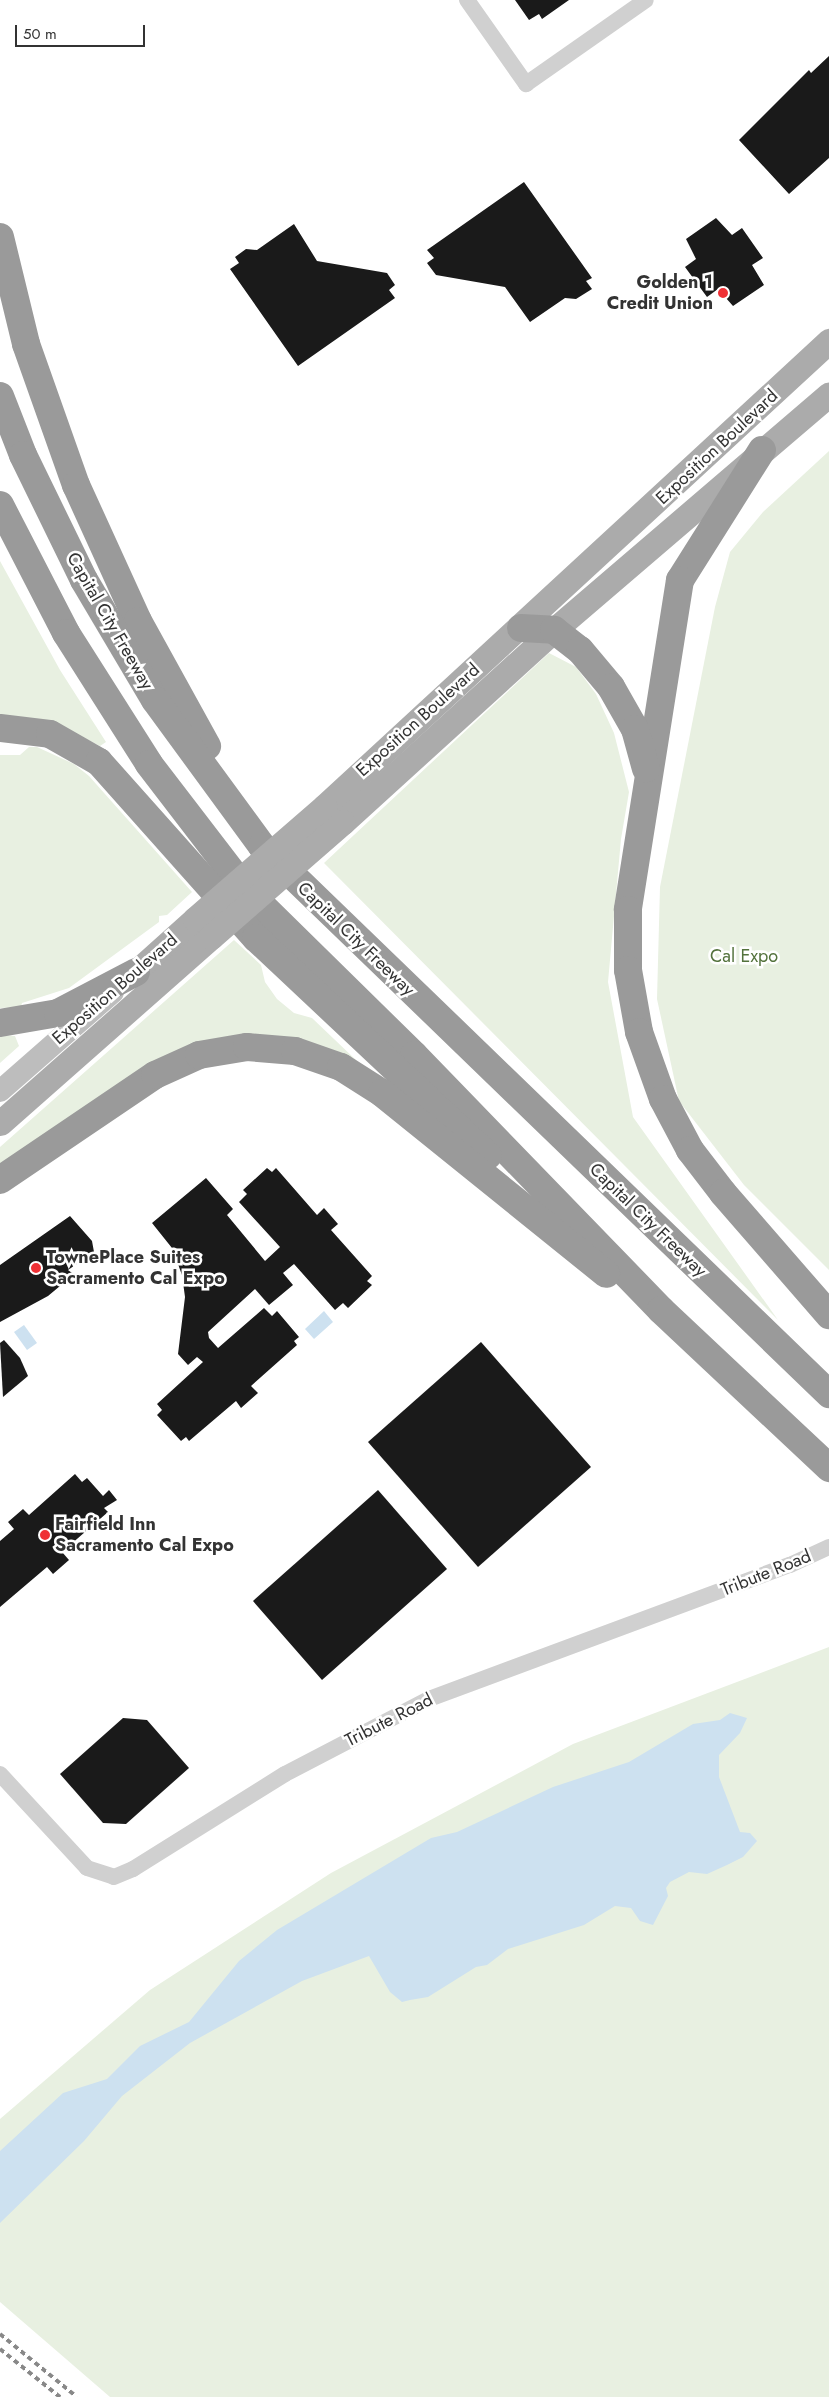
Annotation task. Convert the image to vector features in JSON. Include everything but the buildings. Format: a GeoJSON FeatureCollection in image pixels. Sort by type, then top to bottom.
{"type":"FeatureCollection","features":[{"type":"Feature","properties":{"kind":"highway"},"geometry":{"type":"LineString","coordinates":[[0,237],[26,344],[76,485],[138,622],[262,846]]}},
{"type":"Feature","properties":{"kind":"highway","name":"Capital City Freeway"},"geometry":{"type":"LineString","coordinates":[[0,396],[22,454],[84,580],[155,700],[262,846],[829,1394]]}},
{"type":"Feature","properties":{"kind":"highway"},"geometry":{"type":"LineString","coordinates":[[762,450],[680,580],[648,775],[626,940],[639,1032],[663,1099],[690,1150],[728,1200],[829,1315]]}},
{"type":"Feature","properties":{"kind":"highway"},"geometry":{"type":"LineString","coordinates":[[0,505],[66,633],[149,764],[244,888],[414,1054],[661,1310],[829,1468]]}},
{"type":"Feature","properties":{"kind":"highway"},"geometry":{"type":"LineString","coordinates":[[521,628],[554,630],[580,650],[611,686],[635,729],[648,775]]}},
{"type":"Feature","properties":{"kind":"highway"},"geometry":{"type":"LineString","coordinates":[[0,728],[50,734],[99,762],[205,884],[294,976],[537,1202],[661,1310]]}},
{"type":"Feature","properties":{"kind":"highway"},"geometry":{"type":"LineString","coordinates":[[0,1024],[58,1013],[136,972]]}},
{"type":"Feature","properties":{"kind":"highway"},"geometry":{"type":"LineString","coordinates":[[0,1180],[155,1075],[199,1055],[247,1047],[296,1051],[341,1067],[382,1093],[713,1360]]}},
{"type":"Feature","properties":{"kind":"main road","name":"Exposition Boulevard"},"geometry":{"type":"LineString","coordinates":[[0,1091],[325,806],[521,628],[829,341]]}},
{"type":"Feature","properties":{"kind":"main road","name":"Exposition Boulevard"},"geometry":{"type":"LineString","coordinates":[[0,1123],[343,822],[554,630],[829,394]]}},
{"type":"Feature","properties":{"kind":"street"},"geometry":{"type":"LineString","coordinates":[[467,0],[526,84],[646,0]]}},
{"type":"Feature","properties":{"kind":"street","name":"Tribute Road"},"geometry":{"type":"LineString","coordinates":[[0,1774],[87,1868],[114,1877],[133,1869],[285,1774],[429,1699],[790,1566],[829,1547]]}},
{"type":"Feature","properties":{"kind":"green space","name":"Cal Expo"},"geometry":{"type":"Polygon","coordinates":[[[829,451],[829,1270],[744,1185],[679,1101],[657,999],[660,887],[715,607],[730,552],[763,512],[829,451]]]}},
{"type":"Feature","properties":{"kind":"green space"},"geometry":{"type":"Polygon","coordinates":[[[0,561],[60,670],[106,742],[100,746],[52,722],[0,715],[0,561]]]}},
{"type":"Feature","properties":{"kind":"green space"},"geometry":{"type":"Polygon","coordinates":[[[549,653],[576,667],[596,694],[614,733],[629,792],[621,839],[608,982],[633,1117],[778,1320],[324,863],[549,653]]]}},
{"type":"Feature","properties":{"kind":"green space"},"geometry":{"type":"Polygon","coordinates":[[[29,747],[37,747],[74,764],[89,776],[192,892],[167,915],[159,916],[159,922],[69,988],[22,1003],[21,1007],[0,1008],[0,755],[20,755],[29,747]]]}},
{"type":"Feature","properties":{"kind":"green space"},"geometry":{"type":"Polygon","coordinates":[[[234,940],[261,965],[265,982],[277,999],[294,1013],[312,1018],[378,1081],[254,1036],[0,1170],[0,1147],[234,940]]]}},
{"type":"Feature","properties":{"kind":"green space"},"geometry":{"type":"Polygon","coordinates":[[[0,1035],[15,1036],[19,1046],[0,1063],[0,1035]]]}},
{"type":"Feature","properties":{"kind":"green space"},"geometry":{"type":"Polygon","coordinates":[[[829,1647],[829,2397],[110,2397],[0,2302],[0,2119],[150,1990],[331,1873],[573,1744],[829,1647]]]}},
{"type":"Feature","properties":{"kind":"water"},"geometry":{"type":"Polygon","coordinates":[[[324,1311],[333,1322],[314,1339],[305,1329],[324,1311]]]}},
{"type":"Feature","properties":{"kind":"water"},"geometry":{"type":"Polygon","coordinates":[[[24,1325],[37,1343],[27,1350],[14,1332],[24,1325]]]}},
{"type":"Feature","properties":{"kind":"water"},"geometry":{"type":"Polygon","coordinates":[[[730,1713],[747,1718],[740,1733],[719,1755],[719,1777],[740,1832],[750,1833],[757,1841],[743,1857],[727,1865],[707,1874],[689,1872],[670,1882],[666,1888],[668,1896],[653,1925],[640,1921],[631,1908],[615,1906],[584,1925],[508,1949],[487,1965],[476,1967],[428,1997],[402,2002],[390,1992],[369,1956],[302,1981],[190,2043],[122,2096],[84,2141],[0,2223],[0,2151],[63,2093],[107,2079],[140,2046],[189,2022],[239,1961],[277,1930],[431,1838],[457,1832],[553,1787],[629,1762],[693,1724],[720,1720],[730,1713]]]}},
{"type":"Feature","properties":{"kind":"railway"},"geometry":{"type":"LineString","coordinates":[[0,2334],[77,2397]]}},
{"type":"Feature","properties":{"kind":"railway"},"geometry":{"type":"LineString","coordinates":[[0,2349],[60,2397]]}},
{"type":"Feature","properties":{"kind":"place","name":"Golden 1 Credit Union"},"geometry":{"type":"Point","coordinates":[723,293]}},
{"type":"Feature","properties":{"kind":"place","name":"TownePlace Suites Sacramento Cal Expo"},"geometry":{"type":"Point","coordinates":[36,1268]}},
{"type":"Feature","properties":{"kind":"place","name":"Fairfield Inn Sacramento Cal Expo"},"geometry":{"type":"Point","coordinates":[45,1535]}}]}
